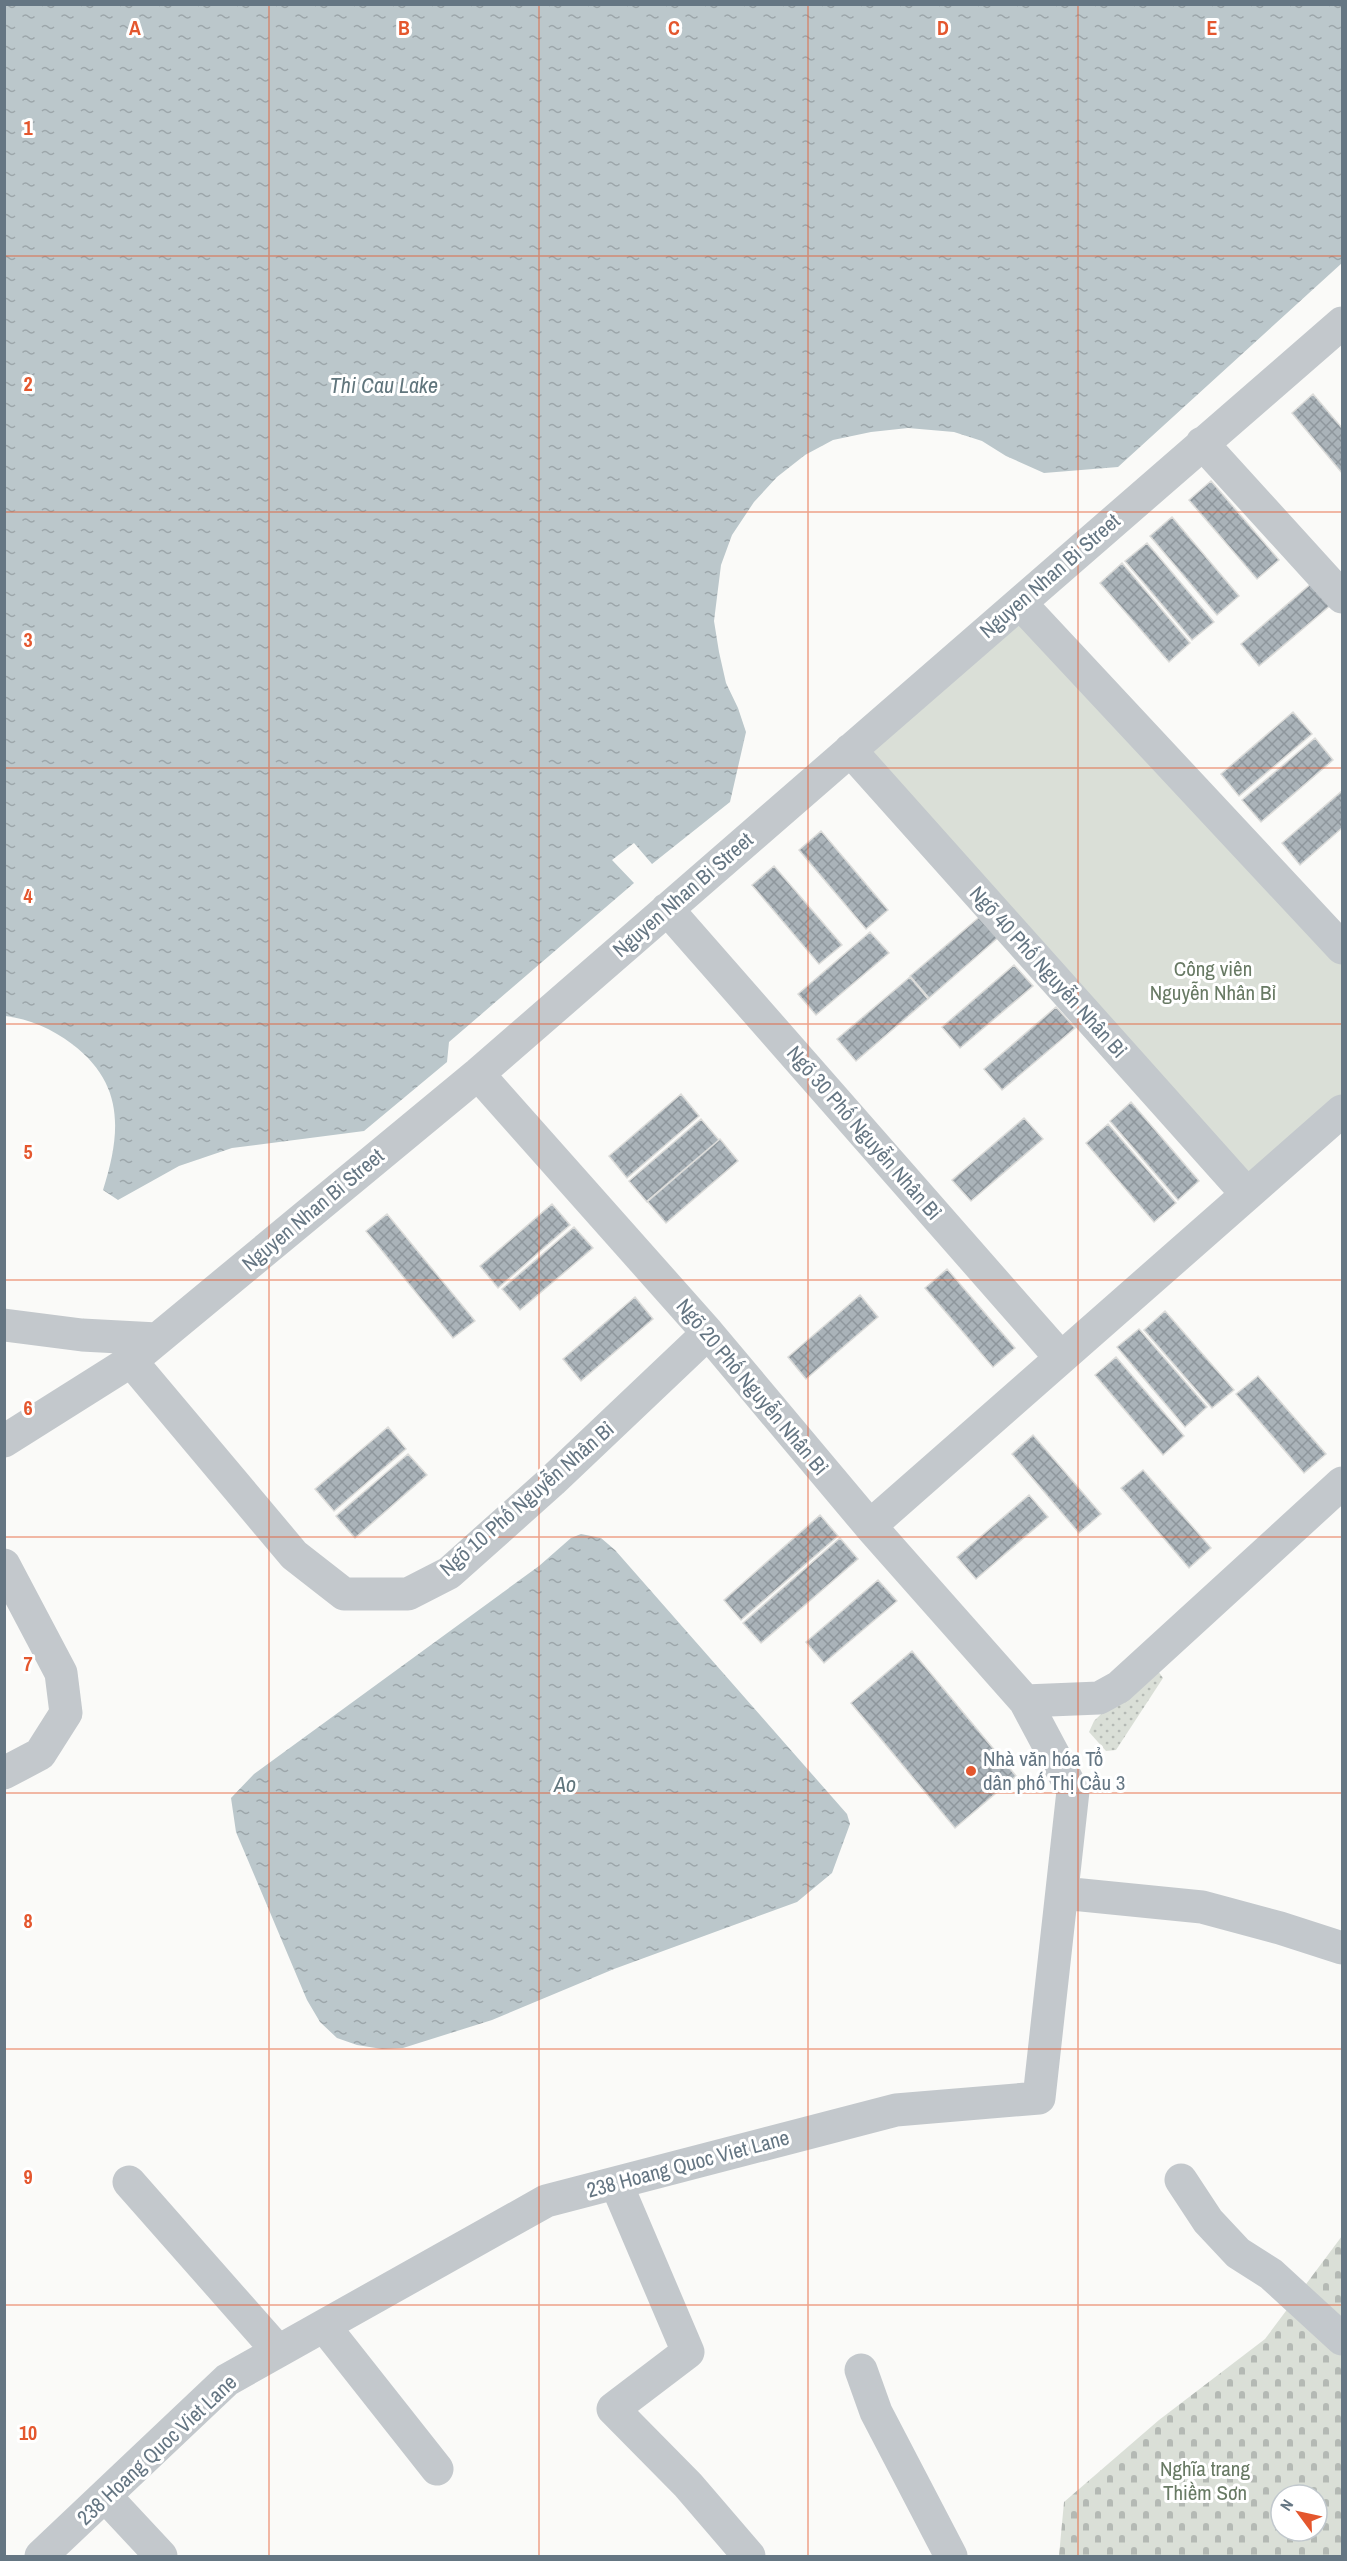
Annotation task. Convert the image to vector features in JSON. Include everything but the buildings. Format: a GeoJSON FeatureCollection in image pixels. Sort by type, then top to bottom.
{"type":"FeatureCollection","features":[{"type":"Feature","properties":{"kind":"street","name":"Nguyen Nhan Bi Street"},"geometry":{"type":"LineString","coordinates":[[4,1441],[131,1361],[478,1074],[1342,323]]}},
{"type":"Feature","properties":{"kind":"street"},"geometry":{"type":"LineString","coordinates":[[1202,443],[1342,597]]}},
{"type":"Feature","properties":{"kind":"street"},"geometry":{"type":"LineString","coordinates":[[1020,603],[1342,948]]}},
{"type":"Feature","properties":{"kind":"street","name":"Ngõ 40 Phố Nguyễn Nhân Bỉ"},"geometry":{"type":"LineString","coordinates":[[850,750],[1247,1194]]}},
{"type":"Feature","properties":{"kind":"street","name":"Ngõ 30 Phố Nguyễn Nhân Bỉ"},"geometry":{"type":"LineString","coordinates":[[668,909],[1062,1358]]}},
{"type":"Feature","properties":{"kind":"street","name":"Ngõ 20 Phố Nguyễn Nhân Bỉ"},"geometry":{"type":"LineString","coordinates":[[478,1074],[708,1333],[870,1526],[1025,1701]]}},
{"type":"Feature","properties":{"kind":"street"},"geometry":{"type":"LineString","coordinates":[[870,1526],[1247,1194],[1340,1120]]}},
{"type":"Feature","properties":{"kind":"street"},"geometry":{"type":"LineString","coordinates":[[4,1325],[82,1335],[158,1338]]}},
{"type":"Feature","properties":{"kind":"street","name":"Ngõ 10 Phố Nguyễn Nhân Bỉ"},"geometry":{"type":"LineString","coordinates":[[131,1361],[294,1555],[344,1594],[408,1594],[449,1572],[552,1481],[708,1333]]}},
{"type":"Feature","properties":{"kind":"street"},"geometry":{"type":"LineString","coordinates":[[1025,1701],[1099,1698],[1119,1687],[1342,1483]]}},
{"type":"Feature","properties":{"kind":"street"},"geometry":{"type":"LineString","coordinates":[[4,1566],[61,1673],[66,1713],[40,1754],[4,1773]]}},
{"type":"Feature","properties":{"kind":"street","name":"238 Hoang Quoc Viet Lane"},"geometry":{"type":"LineString","coordinates":[[41,2556],[227,2380],[546,2201],[896,2110],[1039,2098],[1073,1791],[1025,1701]]}},
{"type":"Feature","properties":{"kind":"street"},"geometry":{"type":"LineString","coordinates":[[1062,1893],[1202,1907],[1342,1948]]}},
{"type":"Feature","properties":{"kind":"street"},"geometry":{"type":"LineString","coordinates":[[1181,2180],[1208,2221],[1238,2253],[1271,2274],[1342,2339]]}},
{"type":"Feature","properties":{"kind":"street"},"geometry":{"type":"LineString","coordinates":[[129,2182],[278,2352]]}},
{"type":"Feature","properties":{"kind":"street"},"geometry":{"type":"LineString","coordinates":[[616,2183],[688,2352],[613,2409],[688,2485],[742,2552],[749,2556]]}},
{"type":"Feature","properties":{"kind":"street"},"geometry":{"type":"LineString","coordinates":[[324,2326],[437,2469]]}},
{"type":"Feature","properties":{"kind":"street"},"geometry":{"type":"LineString","coordinates":[[861,2370],[876,2412],[951,2556]]}},
{"type":"Feature","properties":{"kind":"street"},"geometry":{"type":"LineString","coordinates":[[105,2496],[161,2556]]}},
{"type":"Feature","properties":{"kind":"green space","name":"Công viên Nguyễn Nhân Bỉ"},"geometry":{"type":"Polygon","coordinates":[[[1020,603],[1342,948],[1342,1108],[1247,1194],[850,751],[1020,603]]]}},
{"type":"Feature","properties":{"kind":"green space"},"geometry":{"type":"Polygon","coordinates":[[[1158,1671],[1163,1678],[1116,1750],[1106,1751],[1089,1732],[1094,1721],[1137,1679],[1158,1671]]]}},
{"type":"Feature","properties":{"kind":"green space","name":"Nghĩa trang Thiềm Sơn"},"geometry":{"type":"Polygon","coordinates":[[[1342,2236],[1342,2556],[1059,2556],[1064,2502],[1159,2420],[1265,2339],[1342,2236]]]}},
{"type":"Feature","properties":{"kind":"water","name":"Thi Cau Lake"},"geometry":{"type":"Polygon","coordinates":[[[5,4],[1342,5],[1342,263],[1118,467],[1044,473],[1006,456],[982,441],[954,432],[908,428],[871,432],[833,440],[805,455],[777,477],[754,502],[732,535],[721,565],[714,621],[726,683],[746,732],[730,802],[652,864],[634,843],[612,860],[634,883],[449,1042],[447,1062],[364,1131],[232,1148],[179,1166],[118,1200],[103,1190],[113,1149],[115,1129],[110,1093],[102,1076],[89,1059],[57,1034],[32,1022],[5,1016],[5,4]]]}},
{"type":"Feature","properties":{"kind":"water","name":"Ao"},"geometry":{"type":"Polygon","coordinates":[[[581,1534],[601,1538],[615,1550],[847,1814],[850,1824],[832,1873],[797,1902],[614,1969],[492,2020],[403,2048],[382,2049],[357,2045],[337,2038],[320,2022],[307,2000],[236,1832],[231,1798],[254,1774],[539,1566],[571,1538],[581,1534]]]}},
{"type":"Feature","properties":{"kind":"place","name":"Nhà văn hóa Tổ dân phố Thị Cầu 3"},"geometry":{"type":"Point","coordinates":[971,1771]}}]}
